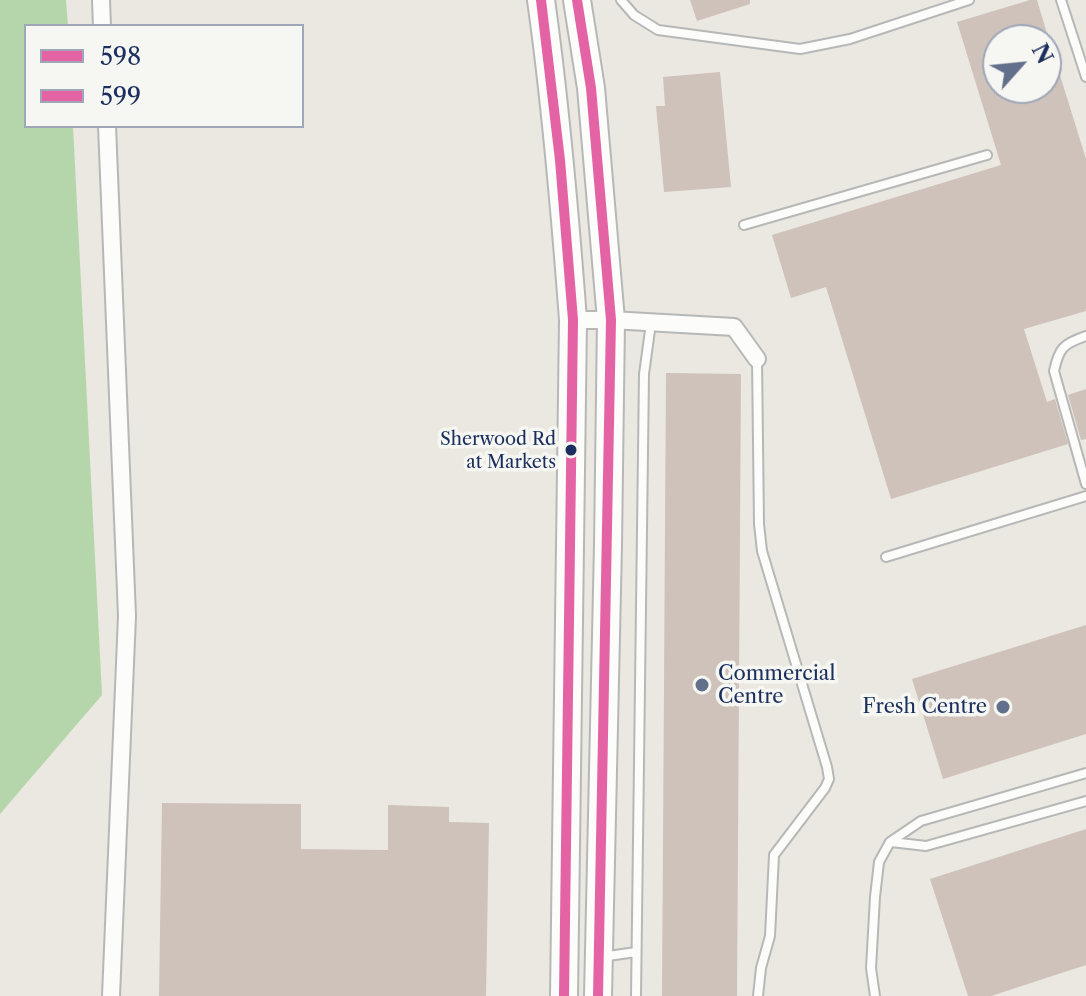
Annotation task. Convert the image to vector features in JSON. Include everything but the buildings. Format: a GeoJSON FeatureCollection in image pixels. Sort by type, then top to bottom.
{"type":"FeatureCollection","features":[{"type":"Feature","properties":{"kind":"main road"},"geometry":{"type":"LineString","coordinates":[[541,0],[550,62],[573,320],[564,996]]}},
{"type":"Feature","properties":{"kind":"main road"},"geometry":{"type":"LineString","coordinates":[[577,0],[591,88],[611,320],[598,996]]}},
{"type":"Feature","properties":{"kind":"street"},"geometry":{"type":"LineString","coordinates":[[101,0],[102,24]]}},
{"type":"Feature","properties":{"kind":"street"},"geometry":{"type":"LineString","coordinates":[[107,128],[127,616],[111,996]]}},
{"type":"Feature","properties":{"kind":"street"},"geometry":{"type":"LineString","coordinates":[[573,320],[734,327],[757,359]]}},
{"type":"Feature","properties":{"kind":"lane"},"geometry":{"type":"LineString","coordinates":[[621,0],[634,15],[658,30],[800,49],[850,39],[969,0]]}},
{"type":"Feature","properties":{"kind":"lane"},"geometry":{"type":"LineString","coordinates":[[1061,0],[1086,77]]}},
{"type":"Feature","properties":{"kind":"lane"},"geometry":{"type":"LineString","coordinates":[[744,225],[987,155]]}},
{"type":"Feature","properties":{"kind":"lane"},"geometry":{"type":"LineString","coordinates":[[636,996],[644,374],[651,322]]}},
{"type":"Feature","properties":{"kind":"lane"},"geometry":{"type":"LineString","coordinates":[[1086,336],[1065,344],[1057,356],[1054,371],[1086,484]]}},
{"type":"Feature","properties":{"kind":"lane"},"geometry":{"type":"LineString","coordinates":[[757,359],[762,551],[829,779],[774,855],[770,936],[761,968],[758,996]]}},
{"type":"Feature","properties":{"kind":"lane"},"geometry":{"type":"LineString","coordinates":[[886,557],[1086,496]]}},
{"type":"Feature","properties":{"kind":"lane"},"geometry":{"type":"LineString","coordinates":[[875,996],[871,968],[875,897],[879,862],[890,842],[921,821],[1086,773]]}},
{"type":"Feature","properties":{"kind":"lane"},"geometry":{"type":"LineString","coordinates":[[890,842],[926,846],[1086,801]]}},
{"type":"Feature","properties":{"kind":"lane"},"geometry":{"type":"LineString","coordinates":[[599,958],[636,952]]}},
{"type":"Feature","properties":{"kind":"green space"},"geometry":{"type":"Polygon","coordinates":[[[0,0],[66,0],[68,24],[24,24],[24,128],[73,128],[102,695],[0,814],[0,0]]]}},
{"type":"Feature","properties":{"kind":"transit line","name":"599"},"geometry":{"type":"LineString","coordinates":[[541,0],[560,160],[573,320],[564,996]]}},
{"type":"Feature","properties":{"kind":"transit line","name":"598"},"geometry":{"type":"LineString","coordinates":[[577,0],[591,88],[611,320],[598,996]]}},
{"type":"Feature","properties":{"kind":"place","name":"Sherwood Rd at Markets"},"geometry":{"type":"Point","coordinates":[571,450]}},
{"type":"Feature","properties":{"kind":"place","name":"Commercial Centre"},"geometry":{"type":"Point","coordinates":[702,685]}},
{"type":"Feature","properties":{"kind":"place","name":"Fresh Centre"},"geometry":{"type":"Point","coordinates":[1003,707]}}]}
